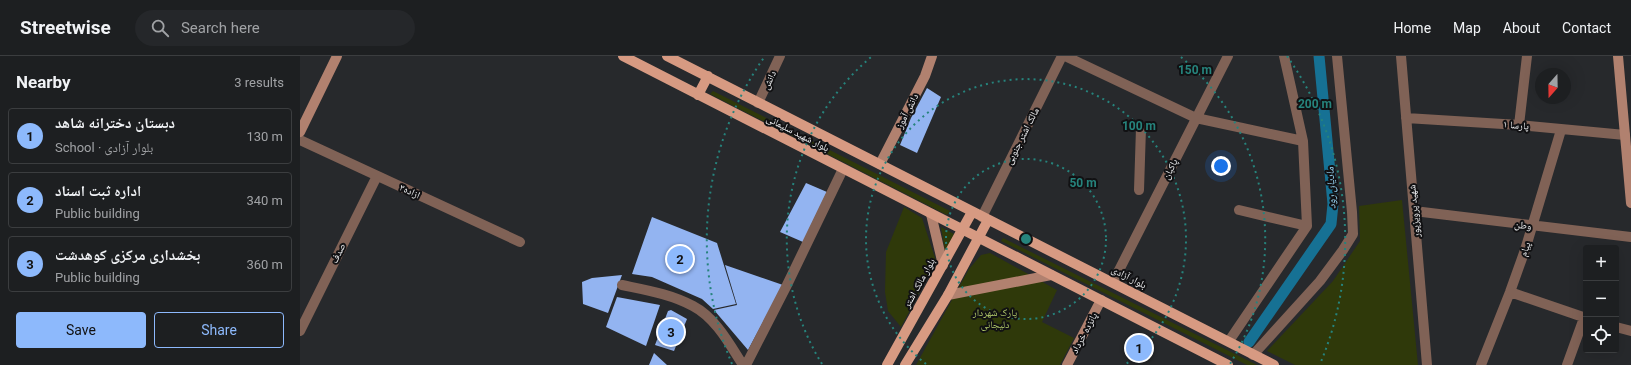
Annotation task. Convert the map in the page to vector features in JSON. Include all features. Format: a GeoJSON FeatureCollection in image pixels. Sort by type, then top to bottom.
{"type":"FeatureCollection","features":[{"type":"Feature","properties":{"kind":"main road","name":"بلوار شهید سلیمانی"},"geometry":{"type":"LineString","coordinates":[[623,56],[963,229]]}},
{"type":"Feature","properties":{"kind":"main road","name":"بلوار شهید سلیمانی"},"geometry":{"type":"LineString","coordinates":[[667,56],[972,212]]}},
{"type":"Feature","properties":{"kind":"main road"},"geometry":{"type":"LineString","coordinates":[[698,95],[708,76]]}},
{"type":"Feature","properties":{"kind":"main road","name":"بلوار آزادی"},"geometry":{"type":"LineString","coordinates":[[972,212],[1113,282],[1274,365]]}},
{"type":"Feature","properties":{"kind":"main road","name":"بلوار مالک اشتر"},"geometry":{"type":"LineString","coordinates":[[887,365],[972,212]]}},
{"type":"Feature","properties":{"kind":"main road"},"geometry":{"type":"LineString","coordinates":[[905,365],[948,295],[978,237],[985,218]]}},
{"type":"Feature","properties":{"kind":"main road"},"geometry":{"type":"LineString","coordinates":[[963,229],[1217,362],[1228,365]]}},
{"type":"Feature","properties":{"kind":"main road"},"geometry":{"type":"LineString","coordinates":[[899,344],[912,352]]}},
{"type":"Feature","properties":{"kind":"street"},"geometry":{"type":"LineString","coordinates":[[300,132],[337,56]]}},
{"type":"Feature","properties":{"kind":"street","name":"دانش"},"geometry":{"type":"LineString","coordinates":[[758,103],[780,56]]}},
{"type":"Feature","properties":{"kind":"street","name":"دانش آموز"},"geometry":{"type":"LineString","coordinates":[[880,164],[925,76],[932,56]]}},
{"type":"Feature","properties":{"kind":"street"},"geometry":{"type":"LineString","coordinates":[[1063,56],[1196,118],[1303,141]]}},
{"type":"Feature","properties":{"kind":"street","name":"مالک اشتر جنوبی"},"geometry":{"type":"LineString","coordinates":[[985,218],[1063,56]]}},
{"type":"Feature","properties":{"kind":"street","name":"پاکبان"},"geometry":{"type":"LineString","coordinates":[[1113,282],[1228,56]]}},
{"type":"Feature","properties":{"kind":"street"},"geometry":{"type":"LineString","coordinates":[[1229,341],[1307,226],[1303,141],[1284,56]]}},
{"type":"Feature","properties":{"kind":"street"},"geometry":{"type":"LineString","coordinates":[[1254,355],[1320,281],[1343,250],[1352,234],[1352,212],[1337,56]]}},
{"type":"Feature","properties":{"kind":"street","name":"شهید پرویزپور"},"geometry":{"type":"LineString","coordinates":[[1401,56],[1427,365]]}},
{"type":"Feature","properties":{"kind":"street"},"geometry":{"type":"LineString","coordinates":[[1519,125],[1527,56]]}},
{"type":"Feature","properties":{"kind":"street"},"geometry":{"type":"LineString","coordinates":[[1618,56],[1631,203]]}},
{"type":"Feature","properties":{"kind":"street","name":"پارسا ۱"},"geometry":{"type":"LineString","coordinates":[[1406,118],[1519,125],[1625,135]]}},
{"type":"Feature","properties":{"kind":"street"},"geometry":{"type":"LineString","coordinates":[[1139,190],[1141,128]]}},
{"type":"Feature","properties":{"kind":"street","name":"پیام"},"geometry":{"type":"LineString","coordinates":[[1481,365],[1510,292],[1533,227],[1561,130]]}},
{"type":"Feature","properties":{"kind":"street","name":"ازاده۳"},"geometry":{"type":"LineString","coordinates":[[300,140],[520,242]]}},
{"type":"Feature","properties":{"kind":"street"},"geometry":{"type":"LineString","coordinates":[[746,365],[786,287],[843,169]]}},
{"type":"Feature","properties":{"kind":"street","name":"صدف"},"geometry":{"type":"LineString","coordinates":[[300,331],[377,176]]}},
{"type":"Feature","properties":{"kind":"street"},"geometry":{"type":"LineString","coordinates":[[1239,210],[1307,226]]}},
{"type":"Feature","properties":{"kind":"street","name":"وطن"},"geometry":{"type":"LineString","coordinates":[[1414,212],[1533,227],[1631,237]]}},
{"type":"Feature","properties":{"kind":"street"},"geometry":{"type":"LineString","coordinates":[[931,214],[943,265]]}},
{"type":"Feature","properties":{"kind":"street"},"geometry":{"type":"LineString","coordinates":[[948,295],[1050,275]]}},
{"type":"Feature","properties":{"kind":"street"},"geometry":{"type":"LineString","coordinates":[[622,285],[668,295],[695,306],[723,334],[743,365]]}},
{"type":"Feature","properties":{"kind":"street"},"geometry":{"type":"LineString","coordinates":[[1510,292],[1583,317]]}},
{"type":"Feature","properties":{"kind":"street","name":"پانزده خرداد"},"geometry":{"type":"LineString","coordinates":[[1067,365],[1101,300]]}},
{"type":"Feature","properties":{"kind":"street"},"geometry":{"type":"LineString","coordinates":[[1567,365],[1583,323]]}},
{"type":"Feature","properties":{"kind":"street"},"geometry":{"type":"LineString","coordinates":[[1619,328],[1631,331]]}},
{"type":"Feature","properties":{"kind":"green space"},"geometry":{"type":"Polygon","coordinates":[[[713,91],[950,211],[947,215],[710,94],[713,91]]]}},
{"type":"Feature","properties":{"kind":"green space"},"geometry":{"type":"Polygon","coordinates":[[[1402,200],[1418,365],[1295,365],[1267,351],[1333,281],[1360,241],[1359,206],[1402,200]]]}},
{"type":"Feature","properties":{"kind":"green space"},"geometry":{"type":"Polygon","coordinates":[[[904,207],[922,218],[936,261],[901,327],[888,311],[885,292],[886,252],[904,207]]]}},
{"type":"Feature","properties":{"kind":"green space"},"geometry":{"type":"Polygon","coordinates":[[[941,227],[954,234],[945,251],[941,227]]]}},
{"type":"Feature","properties":{"kind":"green space"},"geometry":{"type":"Polygon","coordinates":[[[1003,238],[1257,365],[1247,365],[1001,241],[1003,238]]]}},
{"type":"Feature","properties":{"kind":"green space","name":"پارک شهردار دلیجانی"},"geometry":{"type":"Polygon","coordinates":[[[990,253],[1057,290],[1042,322],[1074,338],[1060,365],[916,365],[969,269],[981,255],[990,253]]]}},
{"type":"Feature","properties":{"kind":"building"},"geometry":{"type":"Polygon","coordinates":[[[927,88],[941,97],[917,153],[900,145],[911,118],[927,88]]]}},
{"type":"Feature","properties":{"kind":"building"},"geometry":{"type":"Polygon","coordinates":[[[806,183],[827,192],[803,242],[780,232],[806,183]]]}},
{"type":"Feature","properties":{"kind":"building"},"geometry":{"type":"Polygon","coordinates":[[[652,217],[717,243],[736,304],[713,309],[702,299],[652,277],[632,274],[652,217]]]}},
{"type":"Feature","properties":{"kind":"building"},"geometry":{"type":"Polygon","coordinates":[[[725,265],[783,285],[748,350],[714,310],[737,305],[725,265]]]}},
{"type":"Feature","properties":{"kind":"building"},"geometry":{"type":"Polygon","coordinates":[[[622,275],[608,313],[583,304],[582,282],[592,278],[622,275]]]}},
{"type":"Feature","properties":{"kind":"building"},"geometry":{"type":"Polygon","coordinates":[[[617,297],[660,305],[646,346],[606,327],[617,297]]]}},
{"type":"Feature","properties":{"kind":"building"},"geometry":{"type":"Polygon","coordinates":[[[671,310],[687,319],[674,351],[655,345],[668,311],[671,310]]]}},
{"type":"Feature","properties":{"kind":"building"},"geometry":{"type":"Polygon","coordinates":[[[654,353],[667,365],[649,365],[654,353]]]}},
{"type":"Feature","properties":{"kind":"waterway","name":"مادیان رود"},"geometry":{"type":"LineString","coordinates":[[1249,342],[1331,224],[1333,204],[1319,56]]}},
{"type":"Feature","properties":{"kind":"place","name":"اداره ثبت اسناد"},"geometry":{"type":"Point","coordinates":[680,259]}},
{"type":"Feature","properties":{"kind":"place","name":"بخشداری مرکزی کوهدشت"},"geometry":{"type":"Point","coordinates":[671,332]}},
{"type":"Feature","properties":{"kind":"place","name":"دبستان دخترانه شاهد"},"geometry":{"type":"Point","coordinates":[1139,348]}}]}
